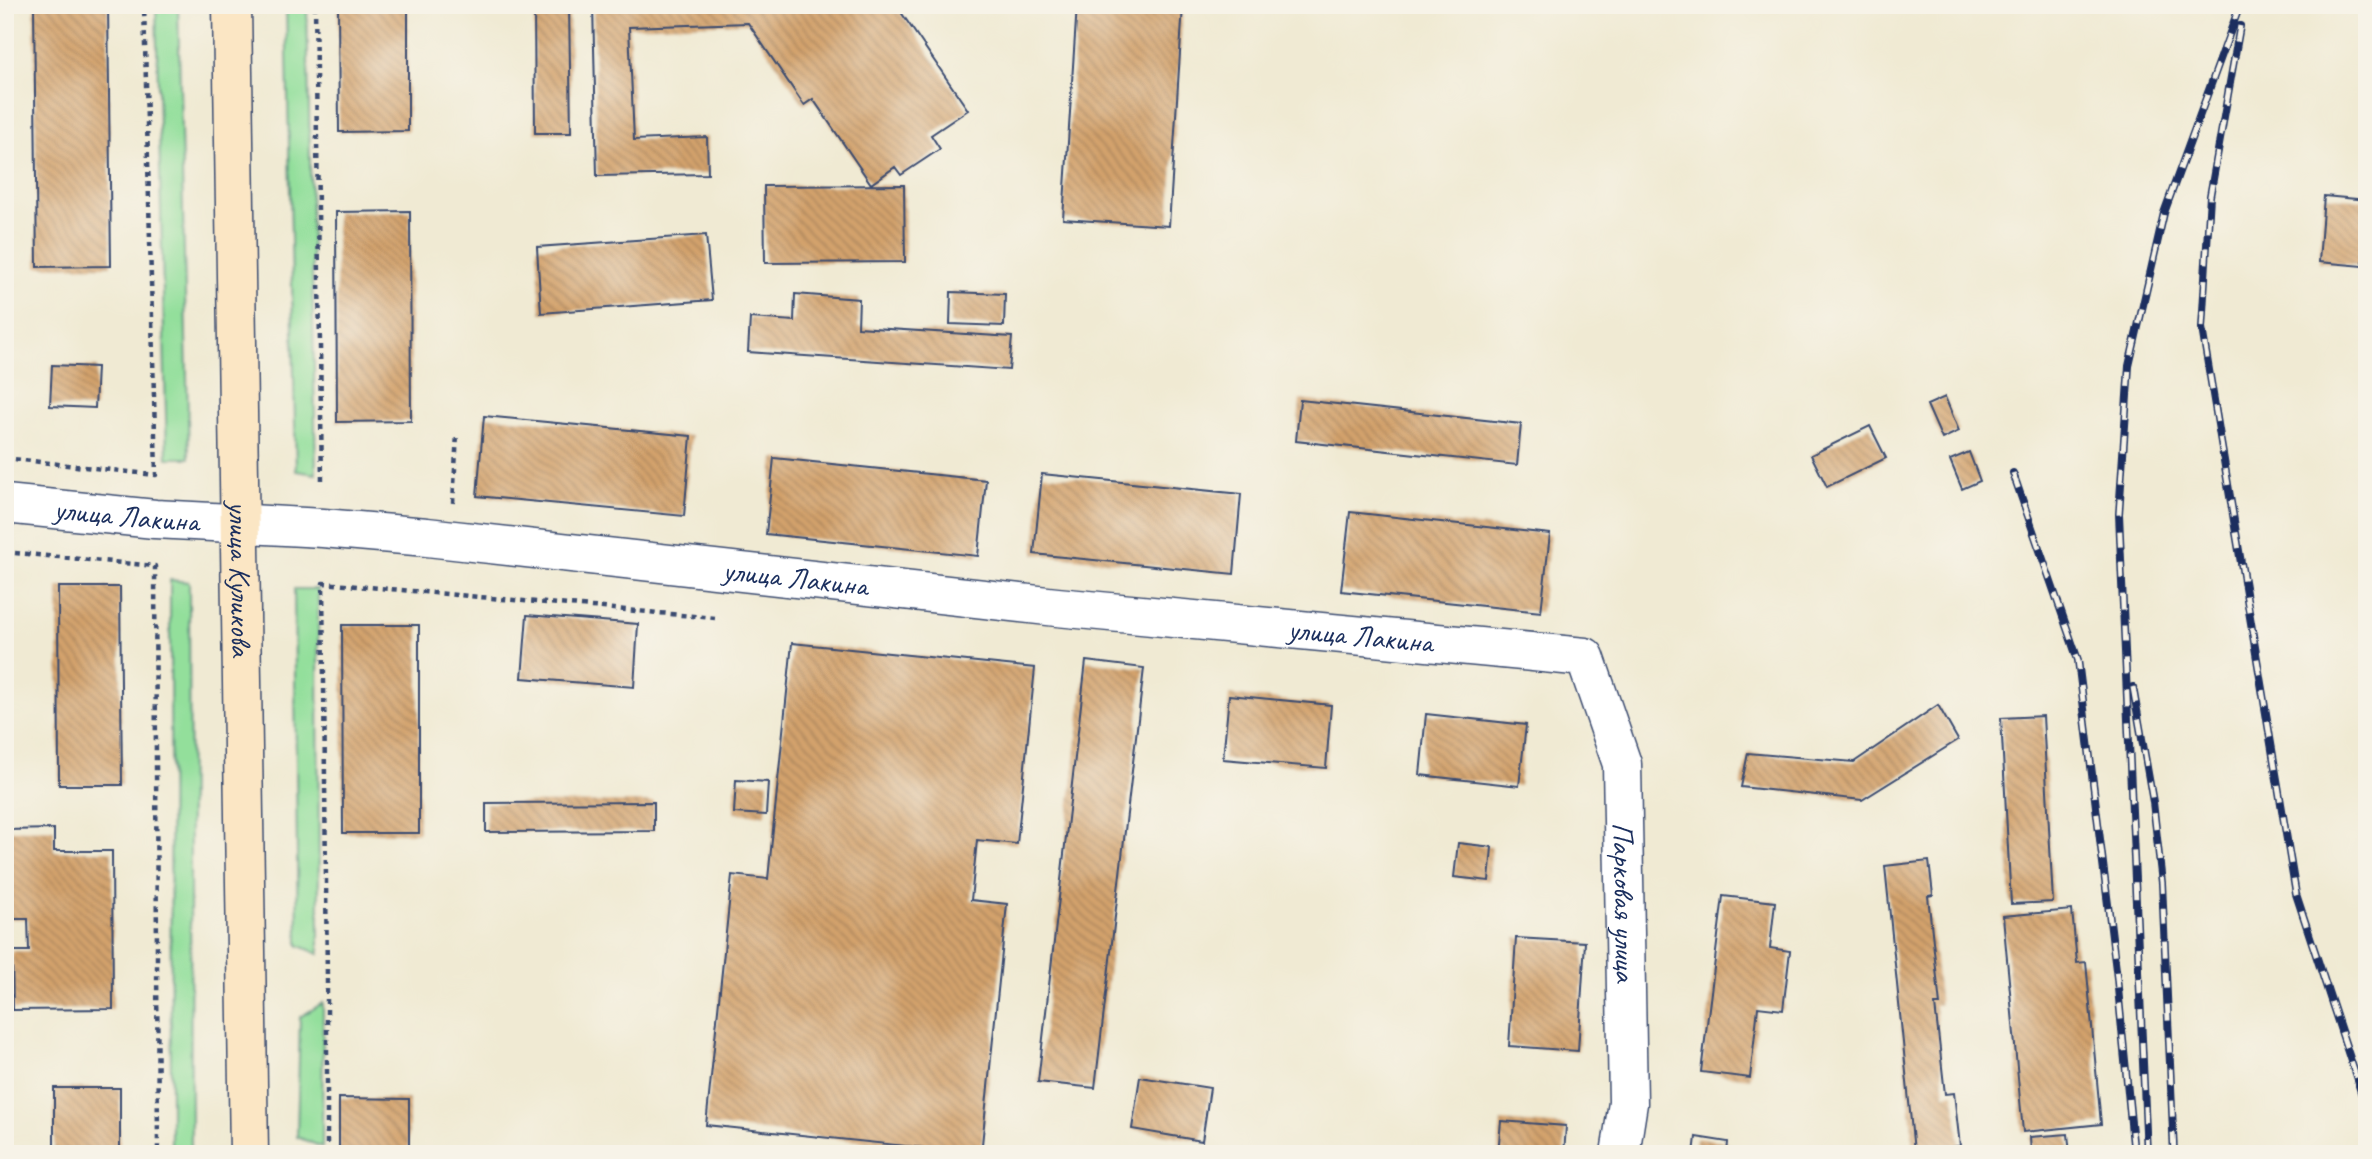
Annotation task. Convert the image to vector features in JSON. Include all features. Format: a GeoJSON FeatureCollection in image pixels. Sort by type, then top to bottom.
{"type":"FeatureCollection","features":[{"type":"Feature","properties":{"kind":"main road","name":"улица Куликова"},"geometry":{"type":"LineString","coordinates":[[232,5],[249,1154]]}},
{"type":"Feature","properties":{"kind":"street","name":"улица Лакина"},"geometry":{"type":"LineString","coordinates":[[5,504],[155,519],[323,528],[451,540],[1057,607],[1584,657]]}},
{"type":"Feature","properties":{"kind":"street","name":"Парковая улица"},"geometry":{"type":"LineString","coordinates":[[1584,657],[1622,764],[1628,1102],[1620,1154]]}},
{"type":"Feature","properties":{"kind":"path"},"geometry":{"type":"LineString","coordinates":[[5,458],[156,475],[144,5]]}},
{"type":"Feature","properties":{"kind":"path"},"geometry":{"type":"LineString","coordinates":[[314,5],[322,481]]}},
{"type":"Feature","properties":{"kind":"path"},"geometry":{"type":"LineString","coordinates":[[451,540],[457,434]]}},
{"type":"Feature","properties":{"kind":"path"},"geometry":{"type":"LineString","coordinates":[[5,552],[155,566],[158,1154]]}},
{"type":"Feature","properties":{"kind":"path"},"geometry":{"type":"LineString","coordinates":[[327,1154],[323,583],[715,618]]}},
{"type":"Feature","properties":{"kind":"green space"},"geometry":{"type":"Polygon","coordinates":[[[156,5],[178,5],[189,458],[167,458],[156,5]]]}},
{"type":"Feature","properties":{"kind":"green space"},"geometry":{"type":"Polygon","coordinates":[[[286,5],[307,5],[316,474],[296,471],[286,5]]]}},
{"type":"Feature","properties":{"kind":"green space"},"geometry":{"type":"Polygon","coordinates":[[[170,580],[189,582],[191,1154],[171,1154],[170,580]]]}},
{"type":"Feature","properties":{"kind":"green space"},"geometry":{"type":"Polygon","coordinates":[[[294,589],[318,589],[319,954],[298,945],[294,589]]]}},
{"type":"Feature","properties":{"kind":"green space"},"geometry":{"type":"Polygon","coordinates":[[[323,1003],[322,1147],[297,1137],[300,1017],[323,1003]]]}},
{"type":"Feature","properties":{"kind":"building"},"geometry":{"type":"Polygon","coordinates":[[[34,5],[108,5],[111,266],[37,267],[34,5]]]}},
{"type":"Feature","properties":{"kind":"building"},"geometry":{"type":"Polygon","coordinates":[[[338,5],[408,5],[408,131],[339,132],[338,5]]]}},
{"type":"Feature","properties":{"kind":"building"},"geometry":{"type":"Polygon","coordinates":[[[534,5],[569,5],[571,133],[535,133],[534,5]]]}},
{"type":"Feature","properties":{"kind":"building"},"geometry":{"type":"Polygon","coordinates":[[[593,5],[896,5],[968,110],[931,135],[940,149],[901,175],[895,167],[871,184],[813,99],[804,105],[748,23],[629,27],[634,140],[707,137],[708,174],[597,176],[593,5]]]}},
{"type":"Feature","properties":{"kind":"building"},"geometry":{"type":"Polygon","coordinates":[[[1077,5],[1183,5],[1169,226],[1063,219],[1077,5]]]}},
{"type":"Feature","properties":{"kind":"building"},"geometry":{"type":"Polygon","coordinates":[[[904,185],[905,262],[765,263],[764,186],[904,185]]]}},
{"type":"Feature","properties":{"kind":"building"},"geometry":{"type":"Polygon","coordinates":[[[2324,196],[2367,200],[2363,266],[2319,262],[2324,196]]]}},
{"type":"Feature","properties":{"kind":"building"},"geometry":{"type":"Polygon","coordinates":[[[410,211],[411,421],[337,422],[336,212],[410,211]]]}},
{"type":"Feature","properties":{"kind":"building"},"geometry":{"type":"Polygon","coordinates":[[[706,235],[712,300],[541,313],[537,247],[706,235]]]}},
{"type":"Feature","properties":{"kind":"building"},"geometry":{"type":"Polygon","coordinates":[[[951,292],[1005,294],[1004,326],[950,324],[951,292]]]}},
{"type":"Feature","properties":{"kind":"building"},"geometry":{"type":"Polygon","coordinates":[[[795,294],[859,299],[858,327],[1012,337],[1009,370],[748,352],[750,318],[794,321],[795,294]]]}},
{"type":"Feature","properties":{"kind":"building"},"geometry":{"type":"Polygon","coordinates":[[[52,365],[97,367],[95,408],[50,406],[52,365]]]}},
{"type":"Feature","properties":{"kind":"building"},"geometry":{"type":"Polygon","coordinates":[[[1945,397],[1959,431],[1942,439],[1927,405],[1945,397]]]}},
{"type":"Feature","properties":{"kind":"building"},"geometry":{"type":"Polygon","coordinates":[[[1300,400],[1521,424],[1517,465],[1296,441],[1300,400]]]}},
{"type":"Feature","properties":{"kind":"building"},"geometry":{"type":"Polygon","coordinates":[[[484,416],[691,436],[684,516],[477,496],[484,416]]]}},
{"type":"Feature","properties":{"kind":"building"},"geometry":{"type":"Polygon","coordinates":[[[1870,426],[1886,458],[1827,487],[1811,455],[1870,426]]]}},
{"type":"Feature","properties":{"kind":"building"},"geometry":{"type":"Polygon","coordinates":[[[1969,452],[1980,481],[1962,489],[1950,460],[1969,452]]]}},
{"type":"Feature","properties":{"kind":"building"},"geometry":{"type":"Polygon","coordinates":[[[774,458],[986,480],[978,556],[766,534],[774,458]]]}},
{"type":"Feature","properties":{"kind":"building"},"geometry":{"type":"Polygon","coordinates":[[[1042,474],[1241,494],[1234,574],[1034,554],[1042,474]]]}},
{"type":"Feature","properties":{"kind":"building"},"geometry":{"type":"Polygon","coordinates":[[[1350,512],[1550,534],[1541,612],[1341,591],[1350,512]]]}},
{"type":"Feature","properties":{"kind":"building"},"geometry":{"type":"Polygon","coordinates":[[[58,587],[120,587],[122,785],[59,785],[58,587]]]}},
{"type":"Feature","properties":{"kind":"building"},"geometry":{"type":"Polygon","coordinates":[[[527,615],[638,624],[634,687],[522,678],[527,615]]]}},
{"type":"Feature","properties":{"kind":"building"},"geometry":{"type":"Polygon","coordinates":[[[342,625],[419,625],[419,833],[343,833],[342,625]]]}},
{"type":"Feature","properties":{"kind":"building"},"geometry":{"type":"Polygon","coordinates":[[[792,643],[1035,668],[1017,844],[977,840],[971,900],[1007,904],[981,1154],[706,1125],[732,875],[768,879],[792,643]]]}},
{"type":"Feature","properties":{"kind":"building"},"geometry":{"type":"Polygon","coordinates":[[[1086,661],[1144,668],[1095,1088],[1038,1082],[1086,661]]]}},
{"type":"Feature","properties":{"kind":"building"},"geometry":{"type":"Polygon","coordinates":[[[1229,695],[1331,705],[1326,768],[1223,759],[1229,695]]]}},
{"type":"Feature","properties":{"kind":"building"},"geometry":{"type":"Polygon","coordinates":[[[1938,705],[1958,740],[1862,800],[1741,787],[1748,753],[1854,762],[1938,705]]]}},
{"type":"Feature","properties":{"kind":"building"},"geometry":{"type":"Polygon","coordinates":[[[1426,714],[1526,725],[1519,786],[1420,775],[1426,714]]]}},
{"type":"Feature","properties":{"kind":"building"},"geometry":{"type":"Polygon","coordinates":[[[2043,716],[2053,902],[2011,904],[2001,718],[2043,716]]]}},
{"type":"Feature","properties":{"kind":"building"},"geometry":{"type":"Polygon","coordinates":[[[736,780],[768,782],[766,815],[734,813],[736,780]]]}},
{"type":"Feature","properties":{"kind":"building"},"geometry":{"type":"Polygon","coordinates":[[[654,802],[654,831],[486,832],[486,803],[654,802]]]}},
{"type":"Feature","properties":{"kind":"building"},"geometry":{"type":"Polygon","coordinates":[[[54,829],[54,851],[112,851],[113,1009],[13,1010],[12,951],[29,951],[28,919],[5,919],[5,830],[54,829]]]}},
{"type":"Feature","properties":{"kind":"building"},"geometry":{"type":"Polygon","coordinates":[[[1458,843],[1492,847],[1489,881],[1454,877],[1458,843]]]}},
{"type":"Feature","properties":{"kind":"building"},"geometry":{"type":"Polygon","coordinates":[[[1929,861],[1933,895],[1928,896],[1940,1005],[1935,1005],[1945,1094],[1954,1093],[1960,1146],[1914,1151],[1885,866],[1929,861]]]}},
{"type":"Feature","properties":{"kind":"building"},"geometry":{"type":"Polygon","coordinates":[[[1723,896],[1775,902],[1770,948],[1790,951],[1783,1010],[1758,1007],[1750,1078],[1701,1072],[1723,896]]]}},
{"type":"Feature","properties":{"kind":"building"},"geometry":{"type":"Polygon","coordinates":[[[2072,910],[2077,963],[2086,962],[2101,1124],[2023,1132],[2003,916],[2072,910]]]}},
{"type":"Feature","properties":{"kind":"building"},"geometry":{"type":"Polygon","coordinates":[[[1516,938],[1585,942],[1578,1051],[1509,1046],[1516,938]]]}},
{"type":"Feature","properties":{"kind":"building"},"geometry":{"type":"Polygon","coordinates":[[[1140,1077],[1210,1088],[1202,1141],[1132,1129],[1140,1077]]]}},
{"type":"Feature","properties":{"kind":"building"},"geometry":{"type":"Polygon","coordinates":[[[54,1088],[120,1088],[120,1154],[54,1154],[54,1088]]]}},
{"type":"Feature","properties":{"kind":"building"},"geometry":{"type":"Polygon","coordinates":[[[339,1098],[409,1099],[409,1154],[339,1154],[339,1098]]]}},
{"type":"Feature","properties":{"kind":"building"},"geometry":{"type":"Polygon","coordinates":[[[1501,1121],[1566,1126],[1564,1154],[1498,1154],[1501,1121]]]}},
{"type":"Feature","properties":{"kind":"building"},"geometry":{"type":"Polygon","coordinates":[[[2068,1134],[2070,1154],[2031,1154],[2030,1137],[2068,1134]]]}},
{"type":"Feature","properties":{"kind":"building"},"geometry":{"type":"Polygon","coordinates":[[[1696,1137],[1728,1142],[1727,1154],[1694,1154],[1696,1137]]]}},
{"type":"Feature","properties":{"kind":"railway"},"geometry":{"type":"LineString","coordinates":[[2147,1154],[2119,514],[2129,366],[2164,213],[2240,5]]}},
{"type":"Feature","properties":{"kind":"railway"},"geometry":{"type":"LineString","coordinates":[[2240,26],[2210,196],[2202,328],[2296,894],[2367,1110]]}},
{"type":"Feature","properties":{"kind":"railway"},"geometry":{"type":"LineString","coordinates":[[2013,473],[2078,660],[2117,978],[2134,1154]]}},
{"type":"Feature","properties":{"kind":"railway"},"geometry":{"type":"LineString","coordinates":[[2133,687],[2153,802],[2162,883],[2174,1154]]}}]}
